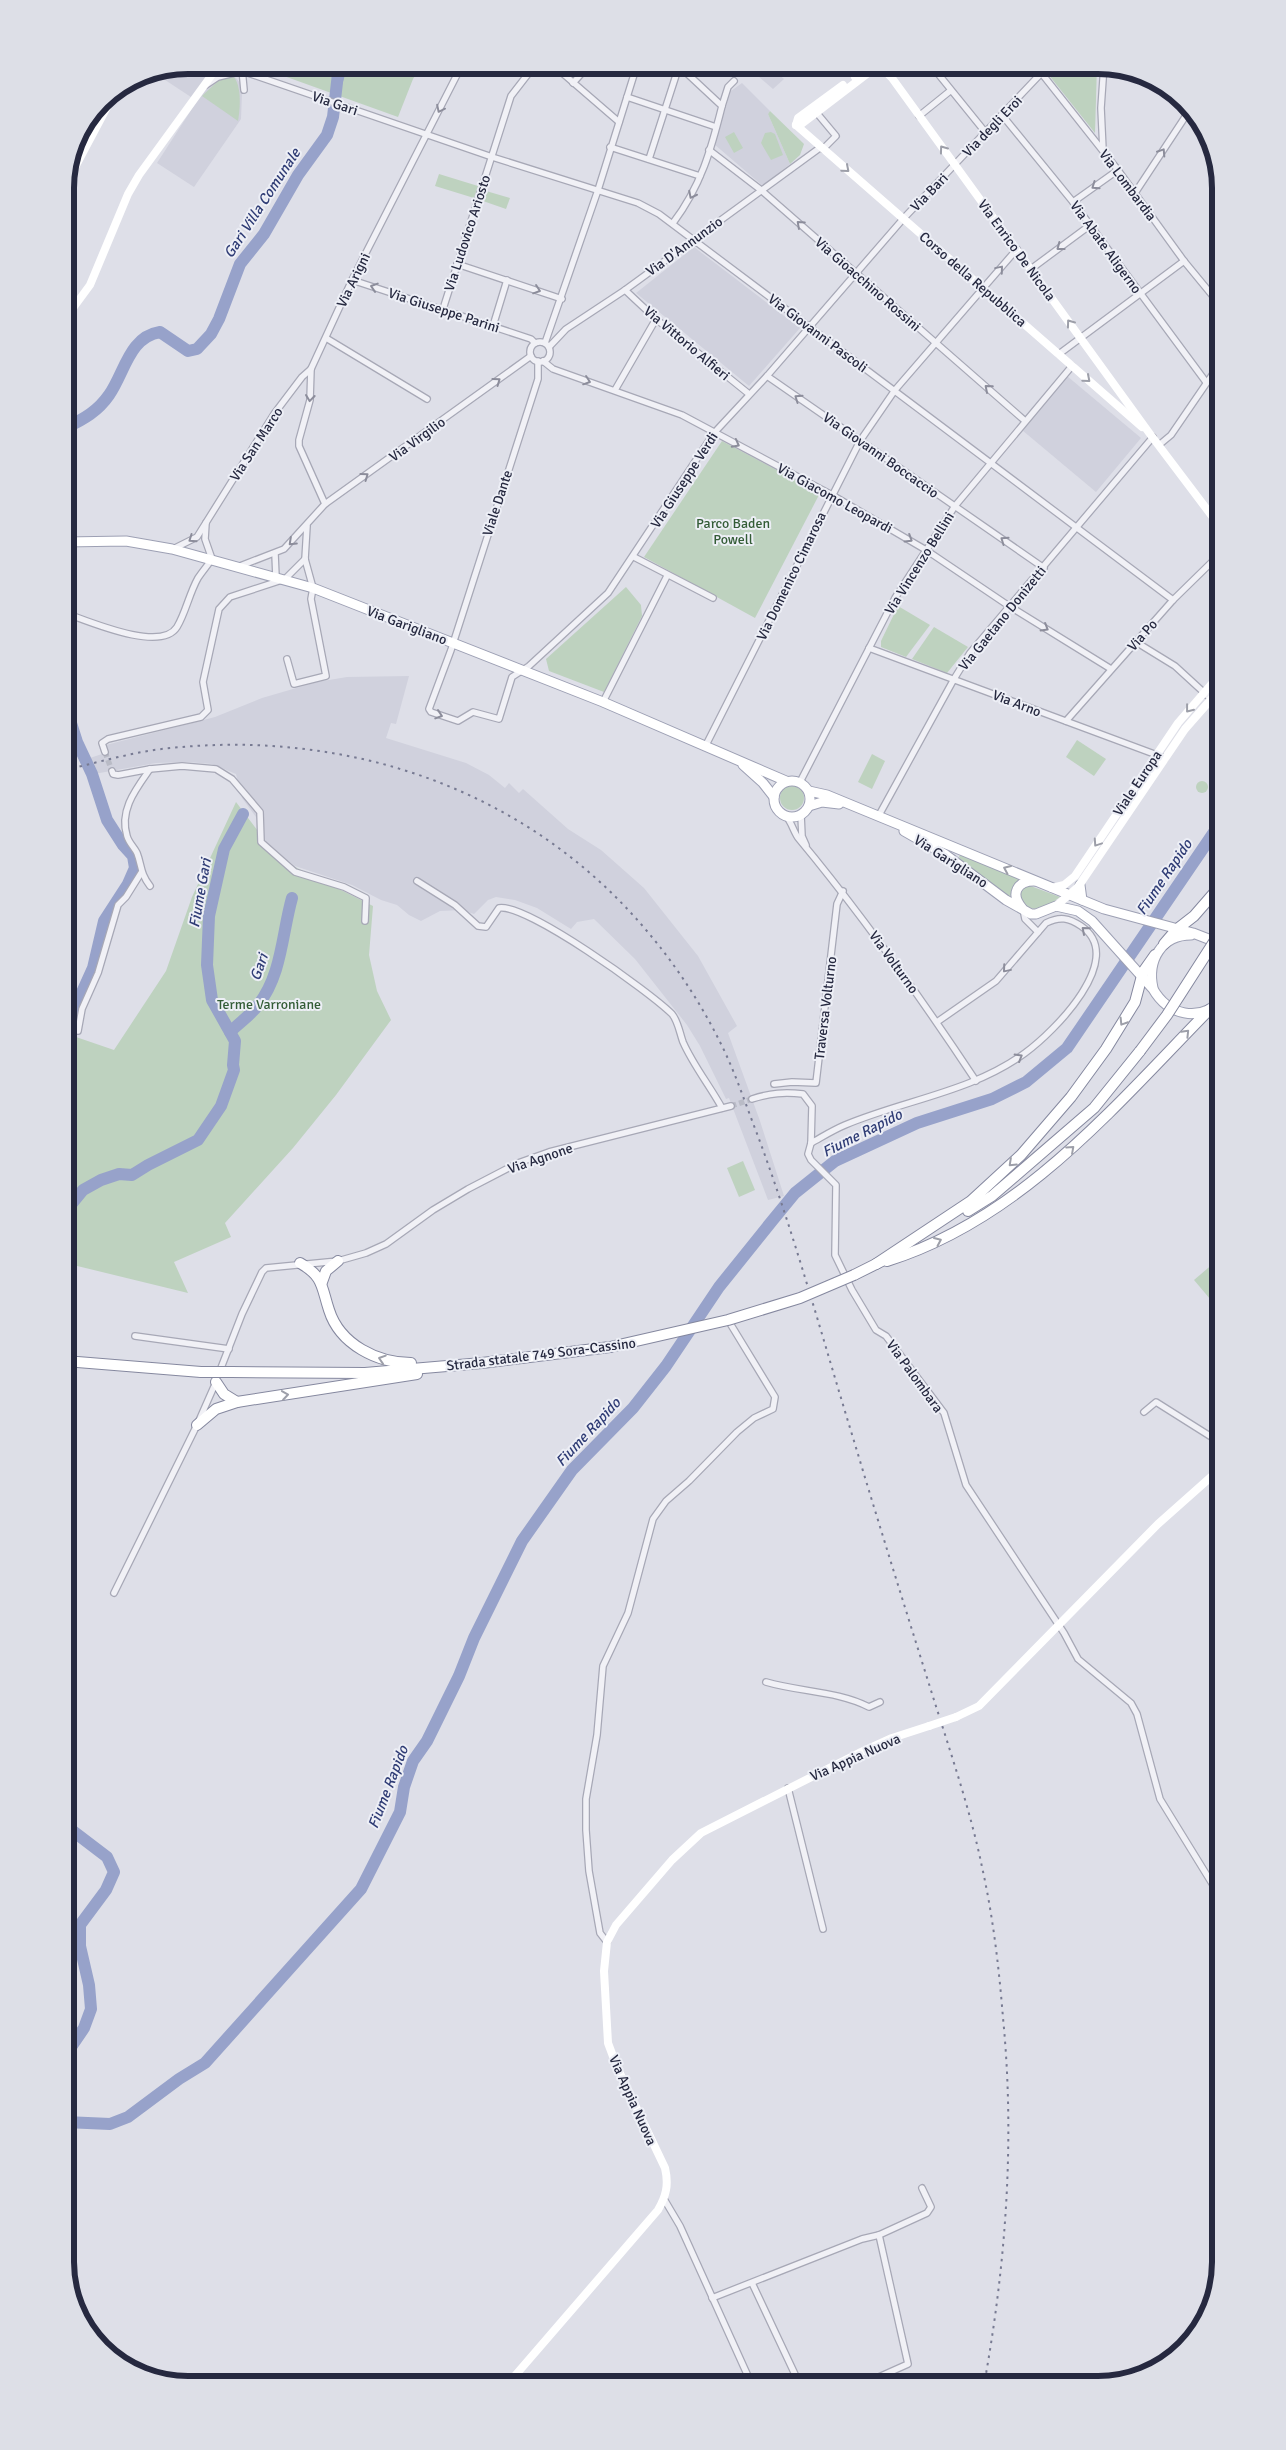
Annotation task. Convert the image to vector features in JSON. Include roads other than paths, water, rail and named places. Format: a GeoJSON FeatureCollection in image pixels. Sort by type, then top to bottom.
{"type":"FeatureCollection","features":[{"type":"Feature","properties":{"kind":"highway"},"geometry":{"type":"LineString","coordinates":[[1164,944],[1173,929],[1194,916],[1212,895]]}},
{"type":"Feature","properties":{"kind":"highway","name":"Strada statale 749 Sora-Cassino"},"geometry":{"type":"LineString","coordinates":[[74,1363],[201,1372],[365,1373],[482,1363],[610,1347],[728,1320],[800,1298],[876,1264],[935,1232],[992,1196],[1094,1108],[1167,1016],[1212,944]]}},
{"type":"Feature","properties":{"kind":"highway"},"geometry":{"type":"LineString","coordinates":[[876,1264],[971,1201],[1021,1155],[1071,1097],[1106,1049],[1135,1002],[1139,974],[1155,955]]}},
{"type":"Feature","properties":{"kind":"highway"},"geometry":{"type":"LineString","coordinates":[[876,1264],[943,1239],[982,1218],[1013,1197],[1088,1133],[1212,1011]]}},
{"type":"Feature","properties":{"kind":"highway"},"geometry":{"type":"LineString","coordinates":[[322,1282],[326,1271],[338,1260]]}},
{"type":"Feature","properties":{"kind":"highway"},"geometry":{"type":"LineString","coordinates":[[300,1263],[315,1272],[322,1282],[329,1312],[345,1335],[362,1351],[382,1360],[403,1363],[482,1363]]}},
{"type":"Feature","properties":{"kind":"highway"},"geometry":{"type":"LineString","coordinates":[[197,1426],[216,1409],[237,1402],[482,1363]]}},
{"type":"Feature","properties":{"kind":"highway"},"geometry":{"type":"LineString","coordinates":[[216,1382],[224,1394],[237,1402]]}},
{"type":"Feature","properties":{"kind":"main road","name":"Via Garigliano"},"geometry":{"type":"LineString","coordinates":[[74,542],[126,541],[172,549],[240,566],[313,588],[451,646],[523,671],[602,702],[706,745],[786,781],[800,782],[809,790],[827,795],[878,817],[960,848],[1070,896],[1135,919],[1201,936]]}},
{"type":"Feature","properties":{"kind":"main road","name":"Via Garigliano"},"geometry":{"type":"LineString","coordinates":[[735,759],[763,783],[774,797],[777,809],[786,816]]}},
{"type":"Feature","properties":{"kind":"main road"},"geometry":{"type":"LineString","coordinates":[[774,797],[778,787],[786,781]]}},
{"type":"Feature","properties":{"kind":"main road"},"geometry":{"type":"LineString","coordinates":[[786,816],[801,815],[809,806],[809,790]]}},
{"type":"Feature","properties":{"kind":"main road","name":"Via Garigliano"},"geometry":{"type":"LineString","coordinates":[[809,806],[822,802],[849,805]]}},
{"type":"Feature","properties":{"kind":"main road","name":"Via Garigliano"},"geometry":{"type":"LineString","coordinates":[[878,817],[946,855],[1006,900],[1030,914],[1036,914],[1056,906]]}},
{"type":"Feature","properties":{"kind":"main road"},"geometry":{"type":"LineString","coordinates":[[1022,908],[1016,901],[1016,893],[1019,886],[1027,881],[1034,881]]}},
{"type":"Feature","properties":{"kind":"main road"},"geometry":{"type":"LineString","coordinates":[[1080,885],[1082,900]]}},
{"type":"Feature","properties":{"kind":"main road"},"geometry":{"type":"LineString","coordinates":[[1056,906],[1078,911],[1092,922],[1166,1006],[1176,1012],[1199,1013],[1212,1009]]}},
{"type":"Feature","properties":{"kind":"main road"},"geometry":{"type":"LineString","coordinates":[[1153,989],[1150,978],[1155,955],[1164,944],[1185,935],[1201,936],[1212,941]]}},
{"type":"Feature","properties":{"kind":"street"},"geometry":{"type":"LineString","coordinates":[[74,307],[90,285],[136,182],[212,74]]}},
{"type":"Feature","properties":{"kind":"street"},"geometry":{"type":"LineString","coordinates":[[202,88],[225,74]]}},
{"type":"Feature","properties":{"kind":"street"},"geometry":{"type":"LineString","coordinates":[[240,74],[244,90]]}},
{"type":"Feature","properties":{"kind":"street","name":"Via Gari"},"geometry":{"type":"LineString","coordinates":[[255,74],[331,102],[428,134]]}},
{"type":"Feature","properties":{"kind":"street","name":"Via Arigni"},"geometry":{"type":"LineString","coordinates":[[326,504],[298,440],[310,400],[311,369],[352,280],[458,74]]}},
{"type":"Feature","properties":{"kind":"street","name":"Via Ludovico Ariosto"},"geometry":{"type":"LineString","coordinates":[[443,309],[511,96],[528,74]]}},
{"type":"Feature","properties":{"kind":"street"},"geometry":{"type":"LineString","coordinates":[[563,74],[618,122]]}},
{"type":"Feature","properties":{"kind":"street"},"geometry":{"type":"LineString","coordinates":[[573,83],[581,74]]}},
{"type":"Feature","properties":{"kind":"street"},"geometry":{"type":"LineString","coordinates":[[547,345],[535,343],[530,349],[531,356],[541,361],[548,357],[547,345],[634,74]]}},
{"type":"Feature","properties":{"kind":"street"},"geometry":{"type":"LineString","coordinates":[[649,159],[676,74]]}},
{"type":"Feature","properties":{"kind":"street"},"geometry":{"type":"LineString","coordinates":[[688,74],[722,106]]}},
{"type":"Feature","properties":{"kind":"street"},"geometry":{"type":"LineString","coordinates":[[796,125],[798,118],[858,74]]}},
{"type":"Feature","properties":{"kind":"street"},"geometry":{"type":"LineString","coordinates":[[796,125],[816,112],[860,74]]}},
{"type":"Feature","properties":{"kind":"street","name":"Via Enrico De Nicola"},"geometry":{"type":"LineString","coordinates":[[889,74],[1151,435]]}},
{"type":"Feature","properties":{"kind":"street"},"geometry":{"type":"LineString","coordinates":[[938,74],[986,133]]}},
{"type":"Feature","properties":{"kind":"street","name":"Via degli Eroi"},"geometry":{"type":"LineString","coordinates":[[955,165],[1042,74]]}},
{"type":"Feature","properties":{"kind":"street","name":"Via Lombardia"},"geometry":{"type":"LineString","coordinates":[[1042,74],[1118,170],[1184,262],[1212,295]]}},
{"type":"Feature","properties":{"kind":"street"},"geometry":{"type":"LineString","coordinates":[[1103,74],[1101,108],[1103,151]]}},
{"type":"Feature","properties":{"kind":"street"},"geometry":{"type":"LineString","coordinates":[[673,222],[692,196],[709,150],[728,87],[734,81]]}},
{"type":"Feature","properties":{"kind":"street"},"geometry":{"type":"LineString","coordinates":[[919,116],[950,91]]}},
{"type":"Feature","properties":{"kind":"street"},"geometry":{"type":"LineString","coordinates":[[627,97],[716,127]]}},
{"type":"Feature","properties":{"kind":"street"},"geometry":{"type":"LineString","coordinates":[[77,164],[107,107]]}},
{"type":"Feature","properties":{"kind":"street"},"geometry":{"type":"LineString","coordinates":[[816,112],[836,136],[822,148]]}},
{"type":"Feature","properties":{"kind":"street","name":"Via Abate Aligerno"},"geometry":{"type":"LineString","coordinates":[[1002,115],[1073,202],[1206,382]]}},
{"type":"Feature","properties":{"kind":"street"},"geometry":{"type":"LineString","coordinates":[[1135,193],[1186,115]]}},
{"type":"Feature","properties":{"kind":"street","name":"Corso della Repubblica"},"geometry":{"type":"LineString","coordinates":[[796,125],[1151,435]]}},
{"type":"Feature","properties":{"kind":"street","name":"Via Giovanni Pascoli"},"geometry":{"type":"LineString","coordinates":[[428,134],[492,157],[638,203],[673,222],[694,240],[1173,600]]}},
{"type":"Feature","properties":{"kind":"street"},"geometry":{"type":"LineString","coordinates":[[610,147],[700,176]]}},
{"type":"Feature","properties":{"kind":"street","name":"Via D'Annunzio"},"geometry":{"type":"LineString","coordinates":[[547,345],[566,329],[625,290],[761,190],[822,148]]}},
{"type":"Feature","properties":{"kind":"street","name":"Via Gioacchino Rossini"},"geometry":{"type":"LineString","coordinates":[[709,150],[761,190],[1024,420]]}},
{"type":"Feature","properties":{"kind":"street","name":"Via Bari"},"geometry":{"type":"LineString","coordinates":[[903,219],[955,165]]}},
{"type":"Feature","properties":{"kind":"street"},"geometry":{"type":"LineString","coordinates":[[1073,202],[1118,170]]}},
{"type":"Feature","properties":{"kind":"street","name":"Via Giuseppe Verdi"},"geometry":{"type":"LineString","coordinates":[[523,671],[608,593],[634,557],[714,433],[767,376],[903,219]]}},
{"type":"Feature","properties":{"kind":"street"},"geometry":{"type":"LineString","coordinates":[[1031,269],[1089,226]]}},
{"type":"Feature","properties":{"kind":"street","name":"Via Domenico Cimarosa"},"geometry":{"type":"LineString","coordinates":[[706,745],[860,441],[895,390],[1016,250]]}},
{"type":"Feature","properties":{"kind":"street"},"geometry":{"type":"LineString","coordinates":[[1059,354],[1184,262]]}},
{"type":"Feature","properties":{"kind":"street"},"geometry":{"type":"LineString","coordinates":[[458,264],[562,298]]}},
{"type":"Feature","properties":{"kind":"street","name":"Via Giuseppe Parini"},"geometry":{"type":"LineString","coordinates":[[352,280],[531,339],[535,343]]}},
{"type":"Feature","properties":{"kind":"street"},"geometry":{"type":"LineString","coordinates":[[493,326],[507,280]]}},
{"type":"Feature","properties":{"kind":"street","name":"Via Vittorio Alfieri"},"geometry":{"type":"LineString","coordinates":[[625,290],[656,319],[749,394]]}},
{"type":"Feature","properties":{"kind":"street"},"geometry":{"type":"LineString","coordinates":[[615,390],[656,319]]}},
{"type":"Feature","properties":{"kind":"street"},"geometry":{"type":"LineString","coordinates":[[326,338],[428,399]]}},
{"type":"Feature","properties":{"kind":"street","name":"Via Virgilio"},"geometry":{"type":"LineString","coordinates":[[240,566],[284,549],[326,504],[531,356]]}},
{"type":"Feature","properties":{"kind":"street","name":"Via Giacomo Leopardi"},"geometry":{"type":"LineString","coordinates":[[541,361],[553,369],[682,415],[832,495],[926,550],[1009,606],[1111,668]]}},
{"type":"Feature","properties":{"kind":"street","name":"Viale Dante"},"geometry":{"type":"LineString","coordinates":[[523,671],[512,677],[498,719],[474,712],[458,721],[431,712],[429,709],[538,379],[541,361]]}},
{"type":"Feature","properties":{"kind":"street","name":"Via Vincenzo Bellini"},"geometry":{"type":"LineString","coordinates":[[800,782],[895,598],[926,550],[955,506],[992,463],[1024,420],[1072,366]]}},
{"type":"Feature","properties":{"kind":"street","name":"Via San Marco"},"geometry":{"type":"LineString","coordinates":[[172,549],[197,537],[274,414],[302,377],[311,369]]}},
{"type":"Feature","properties":{"kind":"street"},"geometry":{"type":"LineString","coordinates":[[1159,445],[1171,435],[1212,374]]}},
{"type":"Feature","properties":{"kind":"street","name":"Via Giovanni Boccaccio"},"geometry":{"type":"LineString","coordinates":[[767,376],[1044,568]]}},
{"type":"Feature","properties":{"kind":"street"},"geometry":{"type":"LineString","coordinates":[[1117,405],[1124,398]]}},
{"type":"Feature","properties":{"kind":"street"},"geometry":{"type":"LineString","coordinates":[[1151,435],[1212,516]]}},
{"type":"Feature","properties":{"kind":"street","name":"Via Gaetano Donizetti"},"geometry":{"type":"LineString","coordinates":[[878,817],[970,653],[1044,568],[1151,435]]}},
{"type":"Feature","properties":{"kind":"street"},"geometry":{"type":"LineString","coordinates":[[74,616],[134,636],[160,638],[176,629],[198,579],[212,559],[205,539],[206,523]]}},
{"type":"Feature","properties":{"kind":"street"},"geometry":{"type":"LineString","coordinates":[[287,659],[294,684],[326,676],[311,600],[313,588],[305,559],[307,526]]}},
{"type":"Feature","properties":{"kind":"street"},"geometry":{"type":"LineString","coordinates":[[275,554],[280,578]]}},
{"type":"Feature","properties":{"kind":"street"},"geometry":{"type":"LineString","coordinates":[[634,557],[667,576],[713,598]]}},
{"type":"Feature","properties":{"kind":"street"},"geometry":{"type":"LineString","coordinates":[[105,752],[102,743],[108,739],[201,717],[208,710],[203,682],[219,609],[230,597],[280,578],[305,559]]}},
{"type":"Feature","properties":{"kind":"street","name":"Via Po"},"geometry":{"type":"LineString","coordinates":[[1066,721],[1173,600],[1212,562]]}},
{"type":"Feature","properties":{"kind":"street"},"geometry":{"type":"LineString","coordinates":[[602,702],[667,576]]}},
{"type":"Feature","properties":{"kind":"street"},"geometry":{"type":"LineString","coordinates":[[1136,642],[1175,666],[1211,699]]}},
{"type":"Feature","properties":{"kind":"street","name":"Via Arno"},"geometry":{"type":"LineString","coordinates":[[868,648],[1165,758]]}},
{"type":"Feature","properties":{"kind":"street","name":"Viale Europa"},"geometry":{"type":"LineString","coordinates":[[1052,888],[1064,885],[1075,876],[1156,754],[1203,691],[1212,682]]}},
{"type":"Feature","properties":{"kind":"street","name":"Viale Europa"},"geometry":{"type":"LineString","coordinates":[[1056,906],[1070,896],[1080,885],[1185,729],[1211,699]]}},
{"type":"Feature","properties":{"kind":"street"},"geometry":{"type":"LineString","coordinates":[[112,771],[112,774],[118,775],[150,768],[182,766],[216,769],[232,779],[260,812],[261,842],[295,872],[344,888],[366,898],[365,921]]}},
{"type":"Feature","properties":{"kind":"street"},"geometry":{"type":"LineString","coordinates":[[150,768],[134,792],[127,808],[124,824],[128,839],[136,853],[141,873],[150,886]]}},
{"type":"Feature","properties":{"kind":"street","name":"Via Volturno"},"geometry":{"type":"LineString","coordinates":[[801,815],[802,836],[807,847]]}},
{"type":"Feature","properties":{"kind":"street","name":"Via Volturno"},"geometry":{"type":"LineString","coordinates":[[786,816],[798,838],[843,891],[937,1022],[976,1081]]}},
{"type":"Feature","properties":{"kind":"street"},"geometry":{"type":"LineString","coordinates":[[78,1031],[82,1009],[98,973],[118,905],[126,897],[141,873]]}},
{"type":"Feature","properties":{"kind":"street"},"geometry":{"type":"LineString","coordinates":[[417,881],[455,905],[478,926],[486,927],[499,908],[512,908],[579,945],[636,985],[673,1016],[684,1044],[722,1108]]}},
{"type":"Feature","properties":{"kind":"street","name":"Traversa Volturno"},"geometry":{"type":"LineString","coordinates":[[774,1084],[792,1082],[816,1083],[837,904],[843,891]]}},
{"type":"Feature","properties":{"kind":"street"},"geometry":{"type":"LineString","coordinates":[[1006,900],[1038,932]]}},
{"type":"Feature","properties":{"kind":"street"},"geometry":{"type":"LineString","coordinates":[[1022,908],[1026,919]]}},
{"type":"Feature","properties":{"kind":"street"},"geometry":{"type":"LineString","coordinates":[[811,1143],[845,1125],[976,1081],[1024,1054],[1049,1032],[1070,1008],[1087,983],[1097,963],[1098,951],[1095,940],[1087,930],[1075,922],[1064,918],[1055,918],[1046,923],[996,981],[937,1022]]}},
{"type":"Feature","properties":{"kind":"street","name":"Via Palombara"},"geometry":{"type":"LineString","coordinates":[[752,1099],[775,1092],[803,1094],[812,1106],[811,1143],[808,1154],[811,1160],[836,1186],[835,1255],[852,1290],[876,1330],[886,1336],[944,1413],[966,1485],[1064,1633],[1078,1659],[1131,1703],[1137,1714],[1160,1798],[1212,1883]]}},
{"type":"Feature","properties":{"kind":"street","name":"Via Agnone"},"geometry":{"type":"LineString","coordinates":[[228,1349],[242,1314],[262,1272],[266,1268],[338,1260],[366,1253],[386,1244],[433,1210],[518,1163],[549,1152],[731,1106]]}},
{"type":"Feature","properties":{"kind":"street"},"geometry":{"type":"LineString","coordinates":[[608,1942],[600,1933],[589,1871],[586,1830],[586,1799],[597,1734],[603,1666],[628,1612],[654,1519],[666,1501],[689,1482],[737,1432],[754,1418],[773,1409],[775,1397],[728,1320]]}},
{"type":"Feature","properties":{"kind":"street"},"geometry":{"type":"LineString","coordinates":[[114,1593],[197,1426],[228,1349],[135,1336]]}},
{"type":"Feature","properties":{"kind":"street"},"geometry":{"type":"LineString","coordinates":[[1144,1412],[1156,1402],[1212,1437]]}},
{"type":"Feature","properties":{"kind":"street"},"geometry":{"type":"LineString","coordinates":[[1058,1624],[1158,1524],[1212,1476]]}},
{"type":"Feature","properties":{"kind":"street","name":"Via Appia Nuova"},"geometry":{"type":"LineString","coordinates":[[664,2199],[667,2184],[665,2168],[617,2068],[608,2043],[604,1971],[608,1942],[625,1914],[690,1841],[717,1823],[892,1738],[956,1717],[978,1706],[1058,1624]]}},
{"type":"Feature","properties":{"kind":"street"},"geometry":{"type":"LineString","coordinates":[[766,1682],[810,1693],[852,1699],[869,1707],[880,1702]]}},
{"type":"Feature","properties":{"kind":"street"},"geometry":{"type":"LineString","coordinates":[[788,1788],[823,1929]]}},
{"type":"Feature","properties":{"kind":"street"},"geometry":{"type":"LineString","coordinates":[[712,2298],[879,2235],[927,2213],[931,2207],[922,2188]]}},
{"type":"Feature","properties":{"kind":"street"},"geometry":{"type":"LineString","coordinates":[[515,2376],[658,2210],[664,2199],[670,2206],[748,2376]]}},
{"type":"Feature","properties":{"kind":"street"},"geometry":{"type":"LineString","coordinates":[[879,2235],[908,2364],[881,2376]]}},
{"type":"Feature","properties":{"kind":"street"},"geometry":{"type":"LineString","coordinates":[[752,2284],[796,2376]]}},
{"type":"Feature","properties":{"kind":"water"},"geometry":{"type":"Polygon","coordinates":[[[332,74],[345,74],[339,95],[333,92],[332,74]]]}},
{"type":"Feature","properties":{"kind":"waterway","name":"Gari Villa Comunale"},"geometry":{"type":"LineString","coordinates":[[74,424],[90,414],[105,401],[115,386],[134,348],[150,335],[160,332],[188,351],[197,349],[211,334],[219,319],[240,264],[264,234],[298,175],[327,135],[333,117],[338,74]]}},
{"type":"Feature","properties":{"kind":"waterway","name":"Gari Villa Comunale"},"geometry":{"type":"LineString","coordinates":[[74,732],[92,774],[107,820],[123,845],[133,856],[135,868],[128,884],[104,921],[93,968],[74,1015]]}},
{"type":"Feature","properties":{"kind":"waterway","name":"Fiume Gari"},"geometry":{"type":"LineString","coordinates":[[74,1201],[83,1190],[101,1180],[119,1174],[132,1175],[198,1140],[221,1106],[234,1070],[235,1041],[212,1000],[207,965],[209,916],[224,849],[243,814]]}},
{"type":"Feature","properties":{"kind":"waterway","name":"Fiume Rapido"},"geometry":{"type":"LineString","coordinates":[[74,2122],[110,2124],[128,2117],[179,2079],[205,2063],[361,1889],[400,1812],[404,1787],[413,1761],[427,1741],[459,1676],[474,1638],[522,1541],[572,1470],[633,1408],[666,1366],[719,1287],[795,1193],[835,1161],[917,1123],[992,1099],[1026,1082],[1067,1048],[1212,835]]}},
{"type":"Feature","properties":{"kind":"waterway","name":"Gari"},"geometry":{"type":"LineString","coordinates":[[230,1032],[255,1009],[272,981],[277,967],[292,898]]}},
{"type":"Feature","properties":{"kind":"waterway","name":"Fiume Gari"},"geometry":{"type":"LineString","coordinates":[[74,1832],[107,1857],[114,1872],[106,1890],[80,1925],[80,1946],[89,1985],[91,2009],[84,2028],[74,2043]]}},
{"type":"Feature","properties":{"kind":"tunnel"},"geometry":{"type":"LineString","coordinates":[[105,752],[112,771]]}},
{"type":"Feature","properties":{"kind":"tunnel"},"geometry":{"type":"LineString","coordinates":[[731,1106],[752,1099]]}},
{"type":"Feature","properties":{"kind":"railway"},"geometry":{"type":"LineString","coordinates":[[74,768],[158,749],[226,745],[280,747],[334,753],[386,765],[438,782],[487,804],[534,831],[599,881],[620,901],[658,944],[706,1015],[734,1073],[783,1207],[960,1784],[986,1886],[1000,1980],[1007,2064],[1008,2156],[1003,2248],[986,2376]]}},
{"type":"Feature","properties":{"kind":"park label","name":"Parco Baden Powell"},"geometry":{"type":"Point","coordinates":[733,532]}},
{"type":"Feature","properties":{"kind":"park label","name":"Terme Varroniane"},"geometry":{"type":"Point","coordinates":[269,1004]}}]}
